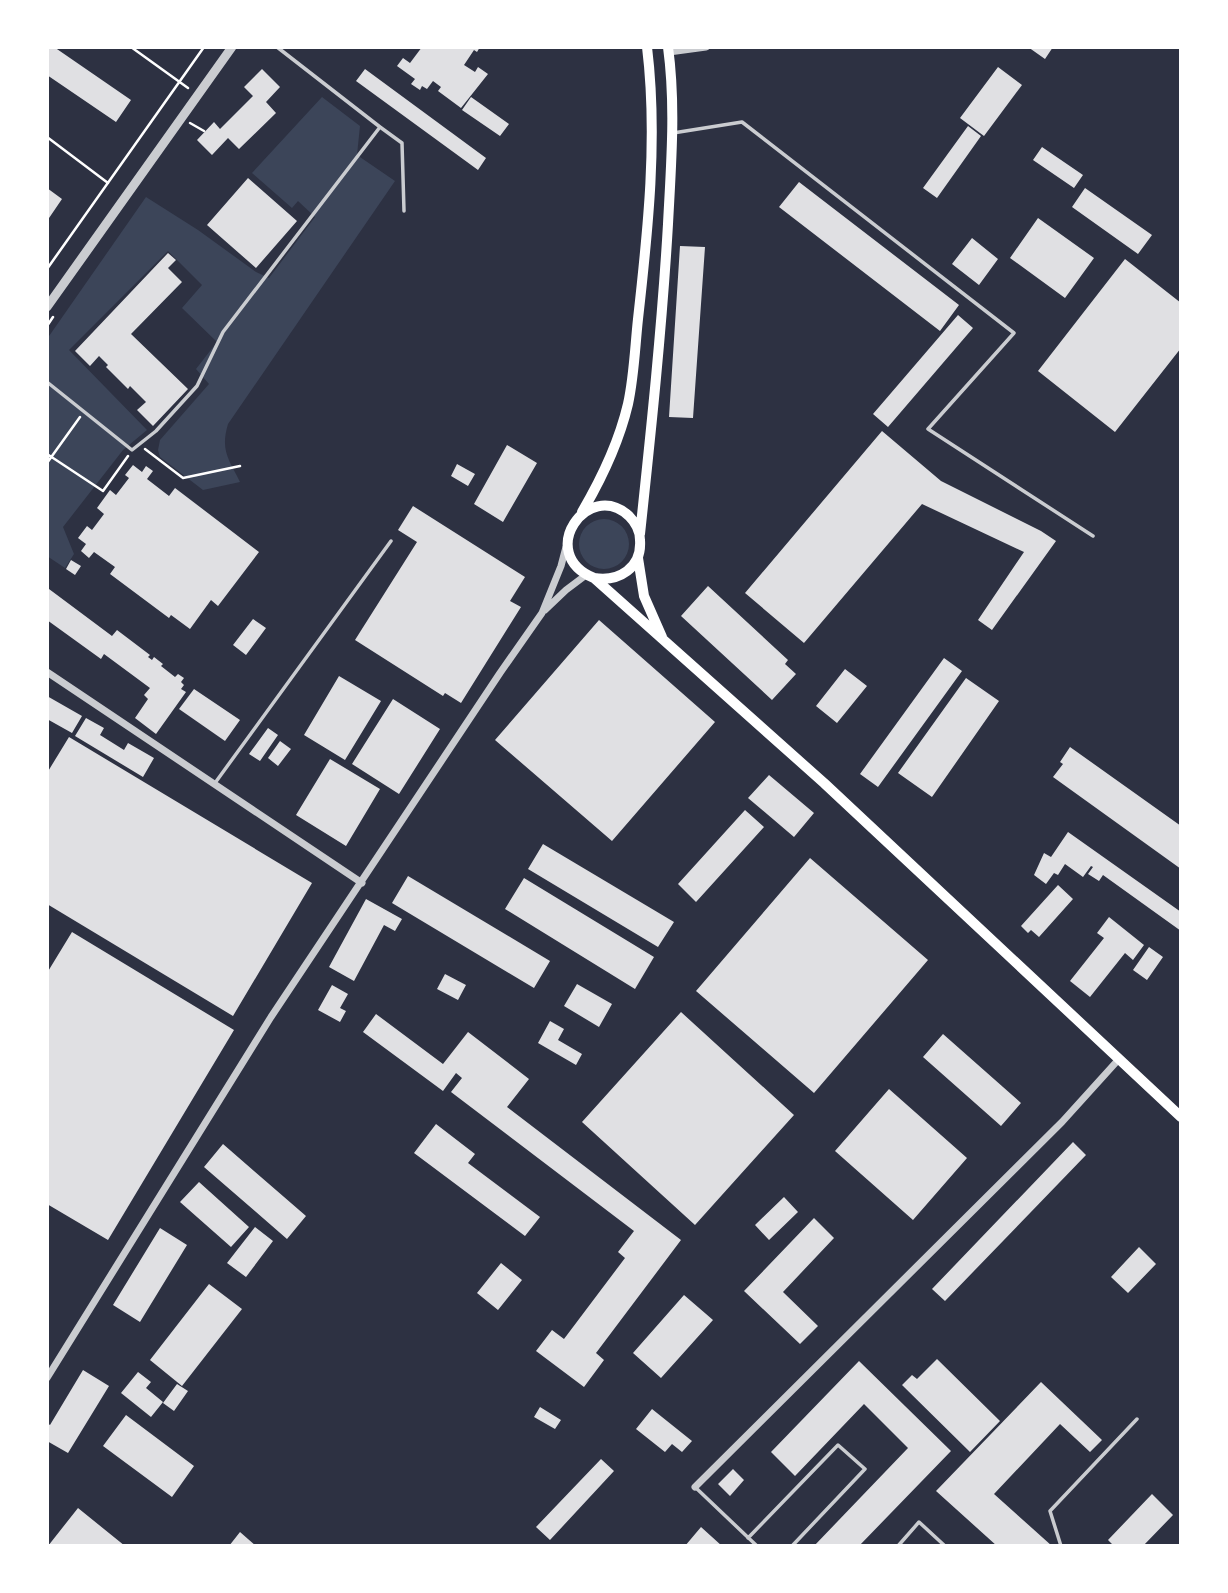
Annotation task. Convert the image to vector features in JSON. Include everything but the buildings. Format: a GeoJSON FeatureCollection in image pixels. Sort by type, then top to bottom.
{"type":"FeatureCollection","features":[{"type":"Feature","properties":{"kind":"main road"},"geometry":{"type":"LineString","coordinates":[[647,47],[652,136],[642,281],[628,403],[608,465],[571,526],[568,540],[572,560],[824,783],[1179,1112]]}},
{"type":"Feature","properties":{"kind":"main road"},"geometry":{"type":"LineString","coordinates":[[663,641],[644,596],[638,557],[664,281],[673,133],[673,94],[668,50]]}},
{"type":"Feature","properties":{"kind":"main road"},"geometry":{"type":"LineString","coordinates":[[580,515],[597,507],[615,508],[631,518],[640,534]]}},
{"type":"Feature","properties":{"kind":"main road"},"geometry":{"type":"LineString","coordinates":[[590,577],[604,580],[625,573],[638,557]]}},
{"type":"Feature","properties":{"kind":"street"},"geometry":{"type":"LineString","coordinates":[[48,305],[232,47]]}},
{"type":"Feature","properties":{"kind":"street"},"geometry":{"type":"LineString","coordinates":[[668,50],[706,47]]}},
{"type":"Feature","properties":{"kind":"street"},"geometry":{"type":"LineString","coordinates":[[542,613],[561,566],[568,540]]}},
{"type":"Feature","properties":{"kind":"street"},"geometry":{"type":"LineString","coordinates":[[47,1378],[271,1017],[500,673],[542,613],[566,590],[590,577]]}},
{"type":"Feature","properties":{"kind":"street"},"geometry":{"type":"LineString","coordinates":[[47,673],[362,883]]}},
{"type":"Feature","properties":{"kind":"street"},"geometry":{"type":"LineString","coordinates":[[695,1488],[1062,1122],[1119,1059]]}},
{"type":"Feature","properties":{"kind":"lane"},"geometry":{"type":"LineString","coordinates":[[277,47],[402,143],[404,211]]}},
{"type":"Feature","properties":{"kind":"lane"},"geometry":{"type":"LineString","coordinates":[[673,133],[742,122],[1014,333],[928,429],[1093,536]]}},
{"type":"Feature","properties":{"kind":"lane"},"geometry":{"type":"LineString","coordinates":[[47,382],[132,450],[156,431],[197,386],[223,332],[380,127]]}},
{"type":"Feature","properties":{"kind":"lane"},"geometry":{"type":"LineString","coordinates":[[214,784],[391,541]]}},
{"type":"Feature","properties":{"kind":"lane"},"geometry":{"type":"LineString","coordinates":[[1061,1546],[1050,1511],[1137,1419]]}},
{"type":"Feature","properties":{"kind":"lane"},"geometry":{"type":"LineString","coordinates":[[748,1538],[838,1445],[865,1469],[792,1546]]}},
{"type":"Feature","properties":{"kind":"lane"},"geometry":{"type":"LineString","coordinates":[[695,1488],[757,1546]]}},
{"type":"Feature","properties":{"kind":"lane"},"geometry":{"type":"LineString","coordinates":[[898,1546],[919,1522],[945,1546]]}},
{"type":"Feature","properties":{"kind":"path"},"geometry":{"type":"LineString","coordinates":[[131,47],[198,94]]}},
{"type":"Feature","properties":{"kind":"path"},"geometry":{"type":"LineString","coordinates":[[47,269],[204,47]]}},
{"type":"Feature","properties":{"kind":"path"},"geometry":{"type":"LineString","coordinates":[[190,123],[204,131]]}},
{"type":"Feature","properties":{"kind":"path"},"geometry":{"type":"LineString","coordinates":[[47,137],[108,183]]}},
{"type":"Feature","properties":{"kind":"path"},"geometry":{"type":"LineString","coordinates":[[47,463],[84,412]]}},
{"type":"Feature","properties":{"kind":"path"},"geometry":{"type":"LineString","coordinates":[[139,444],[183,478],[240,466]]}},
{"type":"Feature","properties":{"kind":"path"},"geometry":{"type":"LineString","coordinates":[[47,454],[103,491],[132,450]]}},
{"type":"Feature","properties":{"kind":"shaded area"},"geometry":{"type":"Polygon","coordinates":[[[322,97],[360,126],[357,155],[395,181],[228,424],[225,448],[240,482],[203,490],[160,457],[160,440],[209,384],[196,369],[217,342],[182,308],[202,285],[168,251],[69,350],[147,430],[123,450],[63,527],[74,554],[65,568],[47,556],[47,339],[146,197],[256,272],[269,278],[315,217],[298,201],[292,208],[252,173],[322,97]]]}},
{"type":"Feature","properties":{"kind":"shaded area"},"geometry":{"type":"Polygon","coordinates":[[[604,519],[622,526],[629,544],[622,562],[604,569],[586,562],[579,544],[586,526],[604,519]]]}}]}
